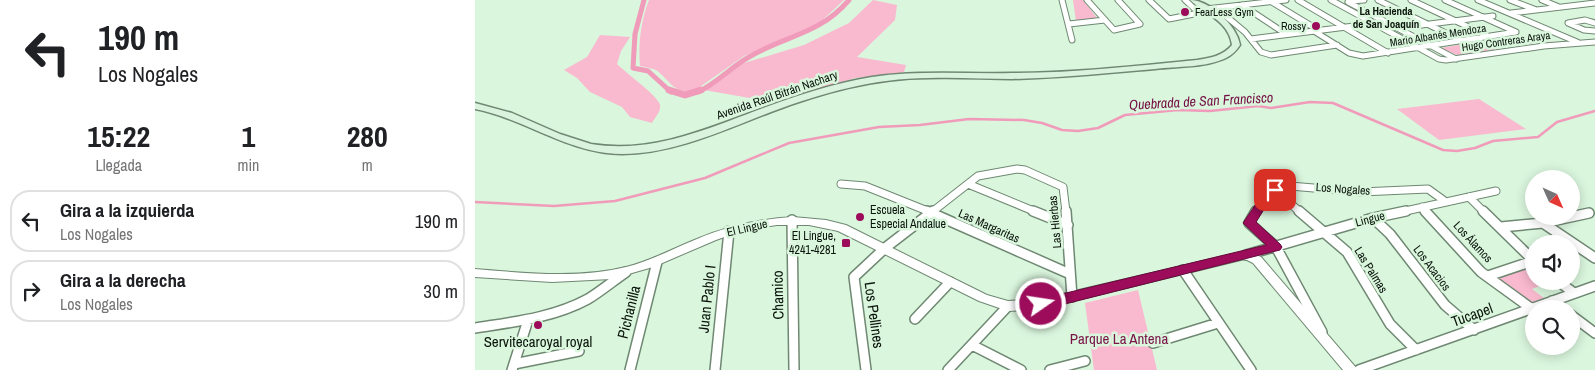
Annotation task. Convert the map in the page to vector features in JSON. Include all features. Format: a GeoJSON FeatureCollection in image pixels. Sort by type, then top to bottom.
{"type":"FeatureCollection","features":[{"type":"Feature","properties":{"kind":"main road","name":"Avenida Raúl Bitrán Nachary"},"geometry":{"type":"LineString","coordinates":[[1185,0],[1204,11]]}},
{"type":"Feature","properties":{"kind":"main road","name":"Avenida Raúl Bitrán Nachary"},"geometry":{"type":"LineString","coordinates":[[475,106],[500,110],[543,131],[586,146],[606,150],[630,150],[679,141],[818,92],[873,80],[902,76],[1043,75],[1197,62],[1224,56],[1235,48],[1236,40],[1193,0]]}},
{"type":"Feature","properties":{"kind":"street"},"geometry":{"type":"LineString","coordinates":[[1062,0],[1072,40]]}},
{"type":"Feature","properties":{"kind":"street"},"geometry":{"type":"LineString","coordinates":[[1087,0],[1114,30],[1140,24],[1118,0]]}},
{"type":"Feature","properties":{"kind":"street"},"geometry":{"type":"LineString","coordinates":[[1149,0],[1169,19],[1204,11],[1244,6],[1286,34]]}},
{"type":"Feature","properties":{"kind":"street"},"geometry":{"type":"LineString","coordinates":[[1204,11],[1285,0]]}},
{"type":"Feature","properties":{"kind":"street"},"geometry":{"type":"LineString","coordinates":[[1299,0],[1389,53]]}},
{"type":"Feature","properties":{"kind":"street"},"geometry":{"type":"LineString","coordinates":[[1333,1],[1364,0]]}},
{"type":"Feature","properties":{"kind":"street"},"geometry":{"type":"LineString","coordinates":[[1378,0],[1462,41]]}},
{"type":"Feature","properties":{"kind":"street"},"geometry":{"type":"LineString","coordinates":[[1411,0],[1490,37]]}},
{"type":"Feature","properties":{"kind":"street"},"geometry":{"type":"LineString","coordinates":[[1445,0],[1483,17]]}},
{"type":"Feature","properties":{"kind":"street"},"geometry":{"type":"LineString","coordinates":[[1478,0],[1578,42]]}},
{"type":"Feature","properties":{"kind":"street"},"geometry":{"type":"LineString","coordinates":[[1510,0],[1536,10]]}},
{"type":"Feature","properties":{"kind":"street"},"geometry":{"type":"LineString","coordinates":[[1542,0],[1561,7]]}},
{"type":"Feature","properties":{"kind":"street"},"geometry":{"type":"LineString","coordinates":[[1333,1],[1439,59],[1456,59]]}},
{"type":"Feature","properties":{"kind":"street","name":"Mario Albanés Mendoza"},"geometry":{"type":"LineString","coordinates":[[1272,2],[1349,53],[1358,56],[1389,53],[1516,32],[1483,17]]}},
{"type":"Feature","properties":{"kind":"street","name":"Hugo Contreras Araya"},"geometry":{"type":"LineString","coordinates":[[1348,2],[1456,59],[1578,42],[1595,42]]}},
{"type":"Feature","properties":{"kind":"street"},"geometry":{"type":"LineString","coordinates":[[1509,13],[1595,3]]}},
{"type":"Feature","properties":{"kind":"street"},"geometry":{"type":"LineString","coordinates":[[1225,9],[1227,17],[1265,54],[1337,45]]}},
{"type":"Feature","properties":{"kind":"street"},"geometry":{"type":"LineString","coordinates":[[1384,30],[1493,16]]}},
{"type":"Feature","properties":{"kind":"street"},"geometry":{"type":"LineString","coordinates":[[1069,24],[1105,20]]}},
{"type":"Feature","properties":{"kind":"street"},"geometry":{"type":"LineString","coordinates":[[1595,23],[1585,20],[1568,23],[1584,30],[1595,31]]}},
{"type":"Feature","properties":{"kind":"street"},"geometry":{"type":"LineString","coordinates":[[1251,39],[1387,22]]}},
{"type":"Feature","properties":{"kind":"street","name":"Las Hierbas"},"geometry":{"type":"LineString","coordinates":[[968,184],[978,176],[985,174],[1025,170],[1063,187],[1068,226],[1072,297]]}},
{"type":"Feature","properties":{"kind":"street","name":"Las Margaritas"},"geometry":{"type":"LineString","coordinates":[[841,184],[865,186],[1070,274]]}},
{"type":"Feature","properties":{"kind":"street"},"geometry":{"type":"LineString","coordinates":[[885,248],[968,184],[1068,226]]}},
{"type":"Feature","properties":{"kind":"street","name":"Los Nogales"},"geometry":{"type":"LineString","coordinates":[[1275,190],[1301,186],[1340,191],[1404,192],[1428,189],[1446,202]]}},
{"type":"Feature","properties":{"kind":"street"},"geometry":{"type":"LineString","coordinates":[[1275,190],[1266,197],[1249,223],[1276,247],[1329,344]]}},
{"type":"Feature","properties":{"kind":"street","name":"Las Palmas"},"geometry":{"type":"LineString","coordinates":[[1275,190],[1347,252],[1390,324],[1416,350]]}},
{"type":"Feature","properties":{"kind":"street","name":"Lingue"},"geometry":{"type":"LineString","coordinates":[[1008,306],[1041,304],[1249,256],[1373,218],[1496,191]]}},
{"type":"Feature","properties":{"kind":"street"},"geometry":{"type":"LineString","coordinates":[[1469,197],[1525,252]]}},
{"type":"Feature","properties":{"kind":"street","name":"Los Álamos"},"geometry":{"type":"LineString","coordinates":[[1422,207],[1481,272],[1525,304]]}},
{"type":"Feature","properties":{"kind":"street"},"geometry":{"type":"LineString","coordinates":[[1580,215],[1589,213]]}},
{"type":"Feature","properties":{"kind":"street","name":"Los Acacios"},"geometry":{"type":"LineString","coordinates":[[1373,218],[1391,234],[1445,305],[1474,330]]}},
{"type":"Feature","properties":{"kind":"street","name":"El Lingue"},"geometry":{"type":"LineString","coordinates":[[475,273],[504,276],[573,277],[626,272],[657,262],[729,231],[792,220],[823,222],[842,228],[983,298],[1008,306]]}},
{"type":"Feature","properties":{"kind":"street","name":"Chamico"},"geometry":{"type":"LineString","coordinates":[[792,220],[794,370]]}},
{"type":"Feature","properties":{"kind":"street"},"geometry":{"type":"LineString","coordinates":[[1501,227],[1529,225]]}},
{"type":"Feature","properties":{"kind":"street"},"geometry":{"type":"LineString","coordinates":[[1545,225],[1595,258]]}},
{"type":"Feature","properties":{"kind":"street","name":"Juan Pablo I"},"geometry":{"type":"LineString","coordinates":[[715,370],[729,231]]}},
{"type":"Feature","properties":{"kind":"street","name":"Los Pellines"},"geometry":{"type":"LineString","coordinates":[[866,370],[854,277],[885,248]]}},
{"type":"Feature","properties":{"kind":"street"},"geometry":{"type":"LineString","coordinates":[[1249,256],[1351,370]]}},
{"type":"Feature","properties":{"kind":"street","name":"Pichanilla"},"geometry":{"type":"LineString","coordinates":[[630,370],[657,262]]}},
{"type":"Feature","properties":{"kind":"street"},"geometry":{"type":"LineString","coordinates":[[1488,276],[1525,264]]}},
{"type":"Feature","properties":{"kind":"street"},"geometry":{"type":"LineString","coordinates":[[1183,270],[1251,370]]}},
{"type":"Feature","properties":{"kind":"street"},"geometry":{"type":"LineString","coordinates":[[475,328],[528,320],[566,309],[588,298],[626,272]]}},
{"type":"Feature","properties":{"kind":"street"},"geometry":{"type":"LineString","coordinates":[[915,319],[951,282]]}},
{"type":"Feature","properties":{"kind":"street","name":"Tucapel"},"geometry":{"type":"LineString","coordinates":[[1555,300],[1595,286]]}},
{"type":"Feature","properties":{"kind":"street"},"geometry":{"type":"LineString","coordinates":[[1570,290],[1574,293]]}},
{"type":"Feature","properties":{"kind":"street"},"geometry":{"type":"LineString","coordinates":[[949,370],[1008,306]]}},
{"type":"Feature","properties":{"kind":"street","name":"Tucapel"},"geometry":{"type":"LineString","coordinates":[[1359,370],[1374,368],[1416,350],[1525,312]]}},
{"type":"Feature","properties":{"kind":"street"},"geometry":{"type":"LineString","coordinates":[[513,367],[528,320]]}},
{"type":"Feature","properties":{"kind":"street"},"geometry":{"type":"LineString","coordinates":[[1580,322],[1595,333]]}},
{"type":"Feature","properties":{"kind":"street"},"geometry":{"type":"LineString","coordinates":[[1153,342],[1218,323]]}},
{"type":"Feature","properties":{"kind":"street"},"geometry":{"type":"LineString","coordinates":[[972,345],[1021,370]]}},
{"type":"Feature","properties":{"kind":"street"},"geometry":{"type":"LineString","coordinates":[[513,367],[579,352]]}},
{"type":"Feature","properties":{"kind":"street"},"geometry":{"type":"LineString","coordinates":[[1050,370],[1085,361]]}},
{"type":"Feature","properties":{"kind":"green space"},"geometry":{"type":"Polygon","coordinates":[[[649,0],[844,0],[815,27],[744,56],[694,91],[687,91],[676,88],[656,70],[640,66],[641,32],[649,0]]]}},
{"type":"Feature","properties":{"kind":"green space"},"geometry":{"type":"Polygon","coordinates":[[[873,0],[897,5],[895,20],[857,57],[906,65],[904,72],[855,78],[779,103],[704,90],[741,64],[804,45],[849,23],[873,0]]]}},
{"type":"Feature","properties":{"kind":"green space"},"geometry":{"type":"Polygon","coordinates":[[[1073,0],[1083,0],[1098,19],[1076,21],[1073,0]]]}},
{"type":"Feature","properties":{"kind":"green space"},"geometry":{"type":"Polygon","coordinates":[[[1537,33],[1553,41],[1529,44],[1513,37],[1537,33]]]}},
{"type":"Feature","properties":{"kind":"green space"},"geometry":{"type":"Polygon","coordinates":[[[600,35],[630,37],[621,51],[617,64],[658,101],[660,110],[652,123],[630,117],[622,107],[590,92],[577,78],[564,70],[587,57],[600,35]]]}},
{"type":"Feature","properties":{"kind":"green space"},"geometry":{"type":"Polygon","coordinates":[[[1481,41],[1500,49],[1457,55],[1441,48],[1481,41]]]}},
{"type":"Feature","properties":{"kind":"green space"},"geometry":{"type":"Polygon","coordinates":[[[1479,99],[1526,129],[1439,140],[1397,109],[1479,99]]]}},
{"type":"Feature","properties":{"kind":"green space"},"geometry":{"type":"Polygon","coordinates":[[[1525,268],[1525,290],[1533,290],[1544,298],[1527,300],[1498,278],[1525,268]]]}},
{"type":"Feature","properties":{"kind":"green space","name":"Parque La Antena"},"geometry":{"type":"Polygon","coordinates":[[[1138,290],[1157,370],[1094,370],[1085,303],[1138,290]]]}},
{"type":"Feature","properties":{"kind":"waterway"},"geometry":{"type":"LineString","coordinates":[[644,0],[635,34],[633,68],[648,71],[671,92]]}},
{"type":"Feature","properties":{"kind":"waterway"},"geometry":{"type":"LineString","coordinates":[[698,92],[749,57],[826,21],[849,0]]}},
{"type":"Feature","properties":{"kind":"waterway"},"geometry":{"type":"LineString","coordinates":[[669,90],[685,95],[701,90]]}},
{"type":"Feature","properties":{"kind":"waterway","name":"Quebrada de San Francisco"},"geometry":{"type":"LineString","coordinates":[[475,202],[554,206],[615,201],[705,178],[789,143],[879,127],[920,125],[969,119],[1024,120],[1042,123],[1062,130],[1078,131],[1098,128],[1125,115],[1178,110],[1210,111],[1258,106],[1271,108],[1310,102],[1333,103],[1443,150],[1457,151],[1475,148],[1493,141],[1538,137],[1557,122],[1595,111]]}},
{"type":"Feature","properties":{"kind":"place","name":"FearLess Gym"},"geometry":{"type":"Point","coordinates":[1185,12]}},
{"type":"Feature","properties":{"kind":"place","name":"Rossy"},"geometry":{"type":"Point","coordinates":[1316,26]}},
{"type":"Feature","properties":{"kind":"place","name":"Escuela Especial Andalue"},"geometry":{"type":"Point","coordinates":[860,217]}},
{"type":"Feature","properties":{"kind":"place","name":"El Lingue, 4241-4281"},"geometry":{"type":"Point","coordinates":[846,243]}},
{"type":"Feature","properties":{"kind":"place","name":"Servitecaroyal royal"},"geometry":{"type":"Point","coordinates":[538,325]}},
{"type":"Feature","properties":{"kind":"district","name":"La Hacienda de San Joaquín"},"geometry":{"type":"Point","coordinates":[1386,17]}},
{"type":"Feature","properties":{"kind":"route"},"geometry":{"type":"LineString","coordinates":[[1041,304],[1276,247],[1249,223],[1266,197],[1275,190]]}}]}
